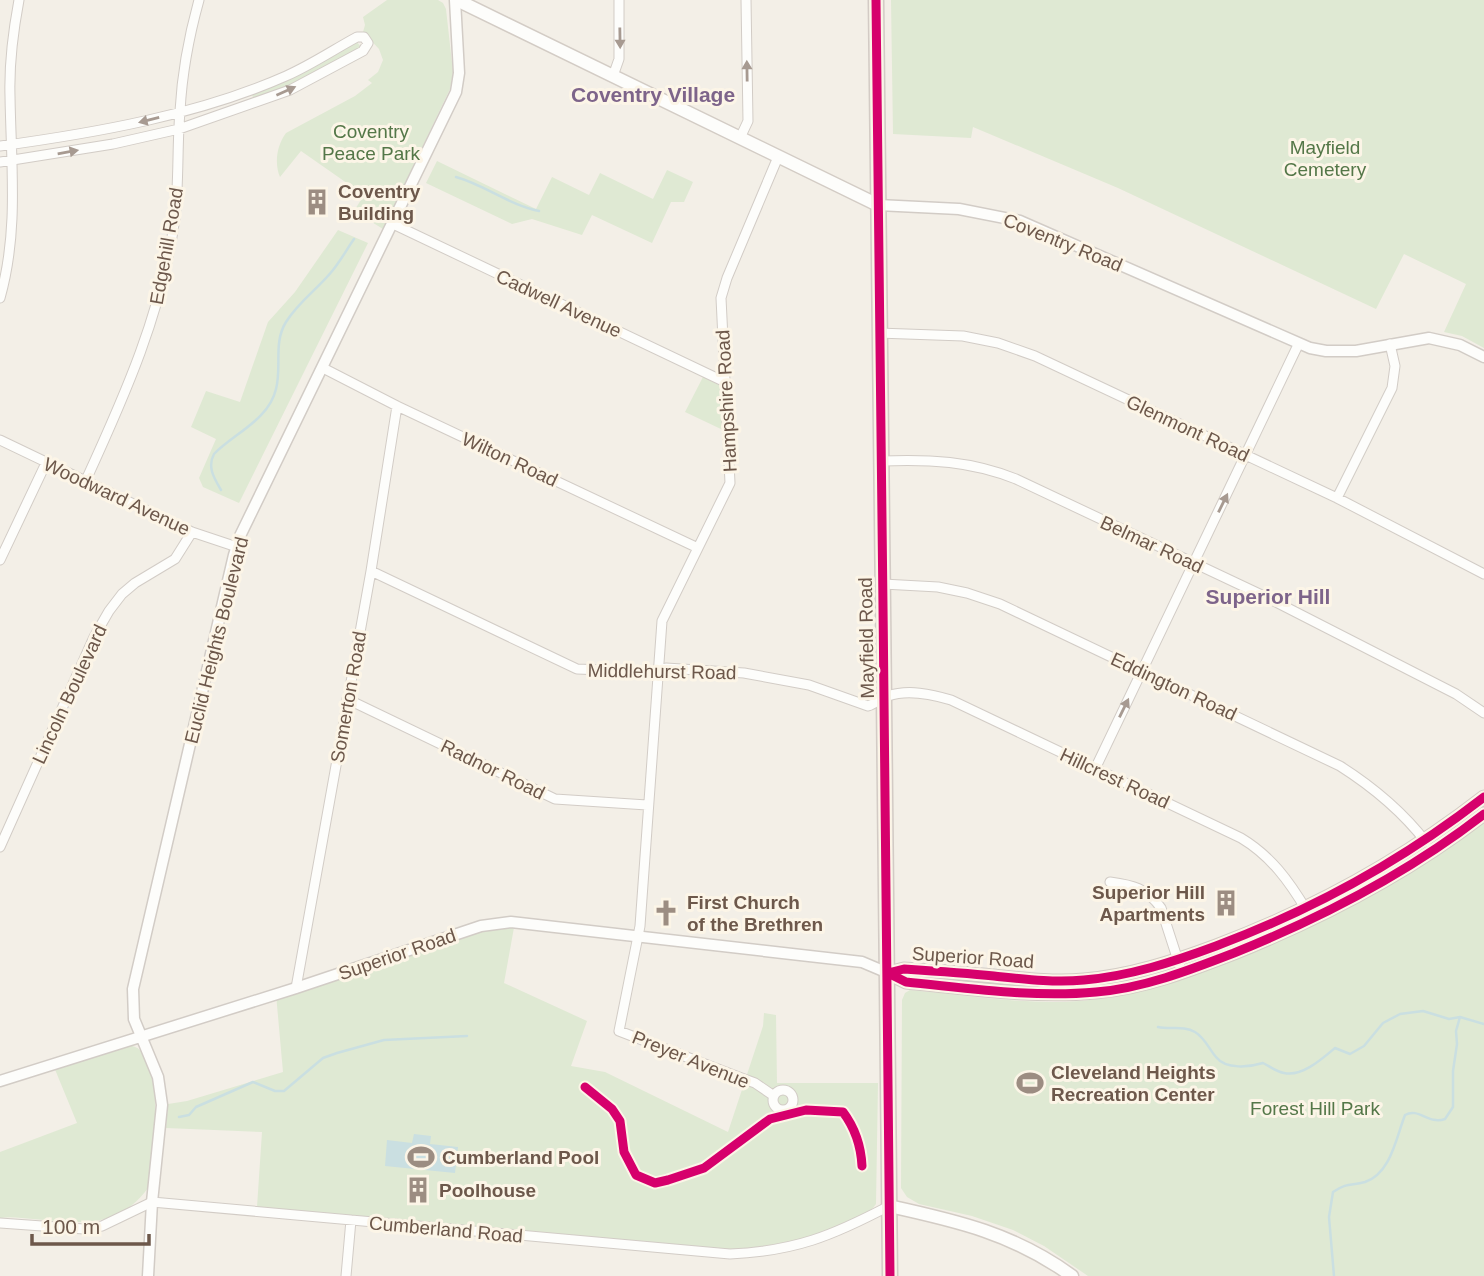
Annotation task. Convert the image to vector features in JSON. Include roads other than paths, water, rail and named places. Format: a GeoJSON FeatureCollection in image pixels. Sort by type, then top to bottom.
{"type":"FeatureCollection","features":[{"type":"Feature","properties":{"kind":"main road","name":"Coventry Road"},"geometry":{"type":"LineString","coordinates":[[456,0],[878,205]]}},
{"type":"Feature","properties":{"kind":"main road","name":"Mayfield Road"},"geometry":{"type":"LineString","coordinates":[[876,0],[890,1276]]}},
{"type":"Feature","properties":{"kind":"main road","name":"Superior Road"},"geometry":{"type":"LineString","coordinates":[[1308,914],[1424,840],[1484,797]]}},
{"type":"Feature","properties":{"kind":"main road","name":"Superior Road"},"geometry":{"type":"LineString","coordinates":[[888,973],[906,982],[958,980],[1079,994],[1117,990],[1387,880],[1433,852],[1484,814]]}},
{"type":"Feature","properties":{"kind":"main road","name":"Superior Road"},"geometry":{"type":"LineString","coordinates":[[1025,986],[1180,966]]}},
{"type":"Feature","properties":{"kind":"main road"},"geometry":{"type":"LineString","coordinates":[[1115,976],[1117,990]]}},
{"type":"Feature","properties":{"kind":"main road"},"geometry":{"type":"LineString","coordinates":[[889,1206],[998,1234],[1035,1252],[1072,1276]]}},
{"type":"Feature","properties":{"kind":"street"},"geometry":{"type":"LineString","coordinates":[[0,298],[12,231],[11,56],[19,0]]}},
{"type":"Feature","properties":{"kind":"street","name":"Edgehill Road"},"geometry":{"type":"LineString","coordinates":[[86,481],[126,393],[159,299],[174,219],[185,65],[199,0]]}},
{"type":"Feature","properties":{"kind":"street","name":"Euclid Heights Boulevard"},"geometry":{"type":"LineString","coordinates":[[148,1276],[162,1105],[158,1077],[140,1036],[132,1006],[133,989],[237,547],[458,87],[456,0]]}},
{"type":"Feature","properties":{"kind":"street"},"geometry":{"type":"LineString","coordinates":[[613,76],[620,59],[619,0]]}},
{"type":"Feature","properties":{"kind":"street"},"geometry":{"type":"LineString","coordinates":[[740,138],[748,121],[746,0]]}},
{"type":"Feature","properties":{"kind":"street"},"geometry":{"type":"LineString","coordinates":[[0,146],[102,130],[180,111],[287,75],[357,37],[364,37],[368,43],[363,51],[290,90],[179,129],[113,144],[0,162]]}},
{"type":"Feature","properties":{"kind":"street","name":"Hampshire Road"},"geometry":{"type":"LineString","coordinates":[[638,935],[662,621],[730,483],[721,298],[778,157]]}},
{"type":"Feature","properties":{"kind":"street","name":"Coventry Road"},"geometry":{"type":"LineString","coordinates":[[878,205],[959,209],[1020,221],[1298,345],[1340,352],[1419,338],[1436,338],[1460,345],[1484,357]]}},
{"type":"Feature","properties":{"kind":"street","name":"Cadwell Avenue"},"geometry":{"type":"LineString","coordinates":[[393,224],[726,382]]}},
{"type":"Feature","properties":{"kind":"street","name":"Glenmont Road"},"geometry":{"type":"LineString","coordinates":[[878,333],[962,336],[998,343],[1035,356],[1337,498],[1484,574]]}},
{"type":"Feature","properties":{"kind":"street"},"geometry":{"type":"LineString","coordinates":[[1095,769],[1298,345]]}},
{"type":"Feature","properties":{"kind":"street"},"geometry":{"type":"LineString","coordinates":[[1337,498],[1392,388],[1395,366],[1390,345]]}},
{"type":"Feature","properties":{"kind":"street","name":"Wilton Road"},"geometry":{"type":"LineString","coordinates":[[323,368],[397,406],[698,548]]}},
{"type":"Feature","properties":{"kind":"street","name":"Somerton Road"},"geometry":{"type":"LineString","coordinates":[[296,988],[371,571],[397,406]]}},
{"type":"Feature","properties":{"kind":"street","name":"Woodward Avenue"},"geometry":{"type":"LineString","coordinates":[[0,440],[192,533],[237,547]]}},
{"type":"Feature","properties":{"kind":"street","name":"Belmar Road"},"geometry":{"type":"LineString","coordinates":[[881,461],[944,460],[996,471],[1266,597],[1456,694],[1484,713]]}},
{"type":"Feature","properties":{"kind":"street"},"geometry":{"type":"LineString","coordinates":[[0,560],[46,463]]}},
{"type":"Feature","properties":{"kind":"street","name":"Lincoln Boulevard"},"geometry":{"type":"LineString","coordinates":[[0,847],[108,611],[135,583],[175,559],[192,533]]}},
{"type":"Feature","properties":{"kind":"street","name":"Middlehurst Road"},"geometry":{"type":"LineString","coordinates":[[371,571],[577,669],[706,670],[777,678],[809,685],[867,706],[884,697]]}},
{"type":"Feature","properties":{"kind":"street","name":"Eddington Road"},"geometry":{"type":"LineString","coordinates":[[883,584],[938,587],[984,598],[1340,766],[1374,789],[1395,808],[1433,852]]}},
{"type":"Feature","properties":{"kind":"street","name":"Hillcrest Road"},"geometry":{"type":"LineString","coordinates":[[884,697],[899,693],[917,693],[951,700],[1254,846],[1279,869],[1308,914]]}},
{"type":"Feature","properties":{"kind":"street","name":"Radnor Road"},"geometry":{"type":"LineString","coordinates":[[347,699],[555,799],[647,805]]}},
{"type":"Feature","properties":{"kind":"street"},"geometry":{"type":"LineString","coordinates":[[1110,883],[1134,886],[1156,900],[1180,966]]}},
{"type":"Feature","properties":{"kind":"street","name":"Superior Road"},"geometry":{"type":"LineString","coordinates":[[0,1080],[296,988],[481,926],[511,922],[862,962],[888,973]]}},
{"type":"Feature","properties":{"kind":"street","name":"Preyer Avenue"},"geometry":{"type":"LineString","coordinates":[[638,935],[619,1031],[746,1079],[774,1096]]}},
{"type":"Feature","properties":{"kind":"street"},"geometry":{"type":"LineString","coordinates":[[0,1223],[93,1228],[152,1202]]}},
{"type":"Feature","properties":{"kind":"street","name":"Cumberland Road"},"geometry":{"type":"LineString","coordinates":[[152,1202],[730,1254],[783,1249],[817,1241],[889,1206]]}},
{"type":"Feature","properties":{"kind":"street"},"geometry":{"type":"LineString","coordinates":[[346,1276],[351,1220]]}},
{"type":"Feature","properties":{"kind":"waterway"},"geometry":{"type":"LineString","coordinates":[[456,177],[539,211]]}},
{"type":"Feature","properties":{"kind":"waterway"},"geometry":{"type":"LineString","coordinates":[[221,490],[211,468],[214,454],[250,426],[272,400],[276,389],[280,338],[286,322],[333,270],[354,239]]}},
{"type":"Feature","properties":{"kind":"waterway"},"geometry":{"type":"LineString","coordinates":[[1158,1027],[1195,1032],[1216,1057],[1226,1064],[1245,1066],[1263,1063],[1291,1074],[1311,1066],[1335,1048],[1350,1054],[1364,1046],[1383,1023],[1400,1014],[1423,1011],[1449,1019],[1460,1017],[1484,1024]]}},
{"type":"Feature","properties":{"kind":"waterway"},"geometry":{"type":"LineString","coordinates":[[1334,1276],[1329,1217],[1333,1192],[1346,1185],[1365,1182],[1381,1171],[1391,1154],[1405,1115],[1415,1113],[1434,1120],[1445,1119],[1453,1107],[1456,1031],[1460,1017]]}},
{"type":"Feature","properties":{"kind":"waterway"},"geometry":{"type":"LineString","coordinates":[[179,1117],[189,1115],[196,1107],[253,1082],[275,1091],[284,1091],[323,1058],[337,1053],[384,1040],[467,1036]]}},
{"type":"Feature","properties":{"kind":"place","name":"Coventry Building"},"geometry":{"type":"Point","coordinates":[317,202]}},
{"type":"Feature","properties":{"kind":"place","name":"Superior Hill Apartments"},"geometry":{"type":"Point","coordinates":[1226,903]}},
{"type":"Feature","properties":{"kind":"place","name":"First Church of the Brethren"},"geometry":{"type":"Point","coordinates":[666,913]}},
{"type":"Feature","properties":{"kind":"place","name":"Cleveland Heights Recreation Center"},"geometry":{"type":"Point","coordinates":[1030,1083]}},
{"type":"Feature","properties":{"kind":"place","name":"Cumberland Pool"},"geometry":{"type":"Point","coordinates":[421,1157]}},
{"type":"Feature","properties":{"kind":"place","name":"Poolhouse"},"geometry":{"type":"Point","coordinates":[418,1190]}},
{"type":"Feature","properties":{"kind":"district","name":"Coventry Village"},"geometry":{"type":"Point","coordinates":[653,95]}},
{"type":"Feature","properties":{"kind":"district","name":"Superior Hill"},"geometry":{"type":"Point","coordinates":[1268,597]}},
{"type":"Feature","properties":{"kind":"park label","name":"Coventry Peace Park"},"geometry":{"type":"Point","coordinates":[371,142]}},
{"type":"Feature","properties":{"kind":"park label","name":"Mayfield Cemetery"},"geometry":{"type":"Point","coordinates":[1325,158]}},
{"type":"Feature","properties":{"kind":"park label","name":"Forest Hill Park"},"geometry":{"type":"Point","coordinates":[1315,1108]}}]}
